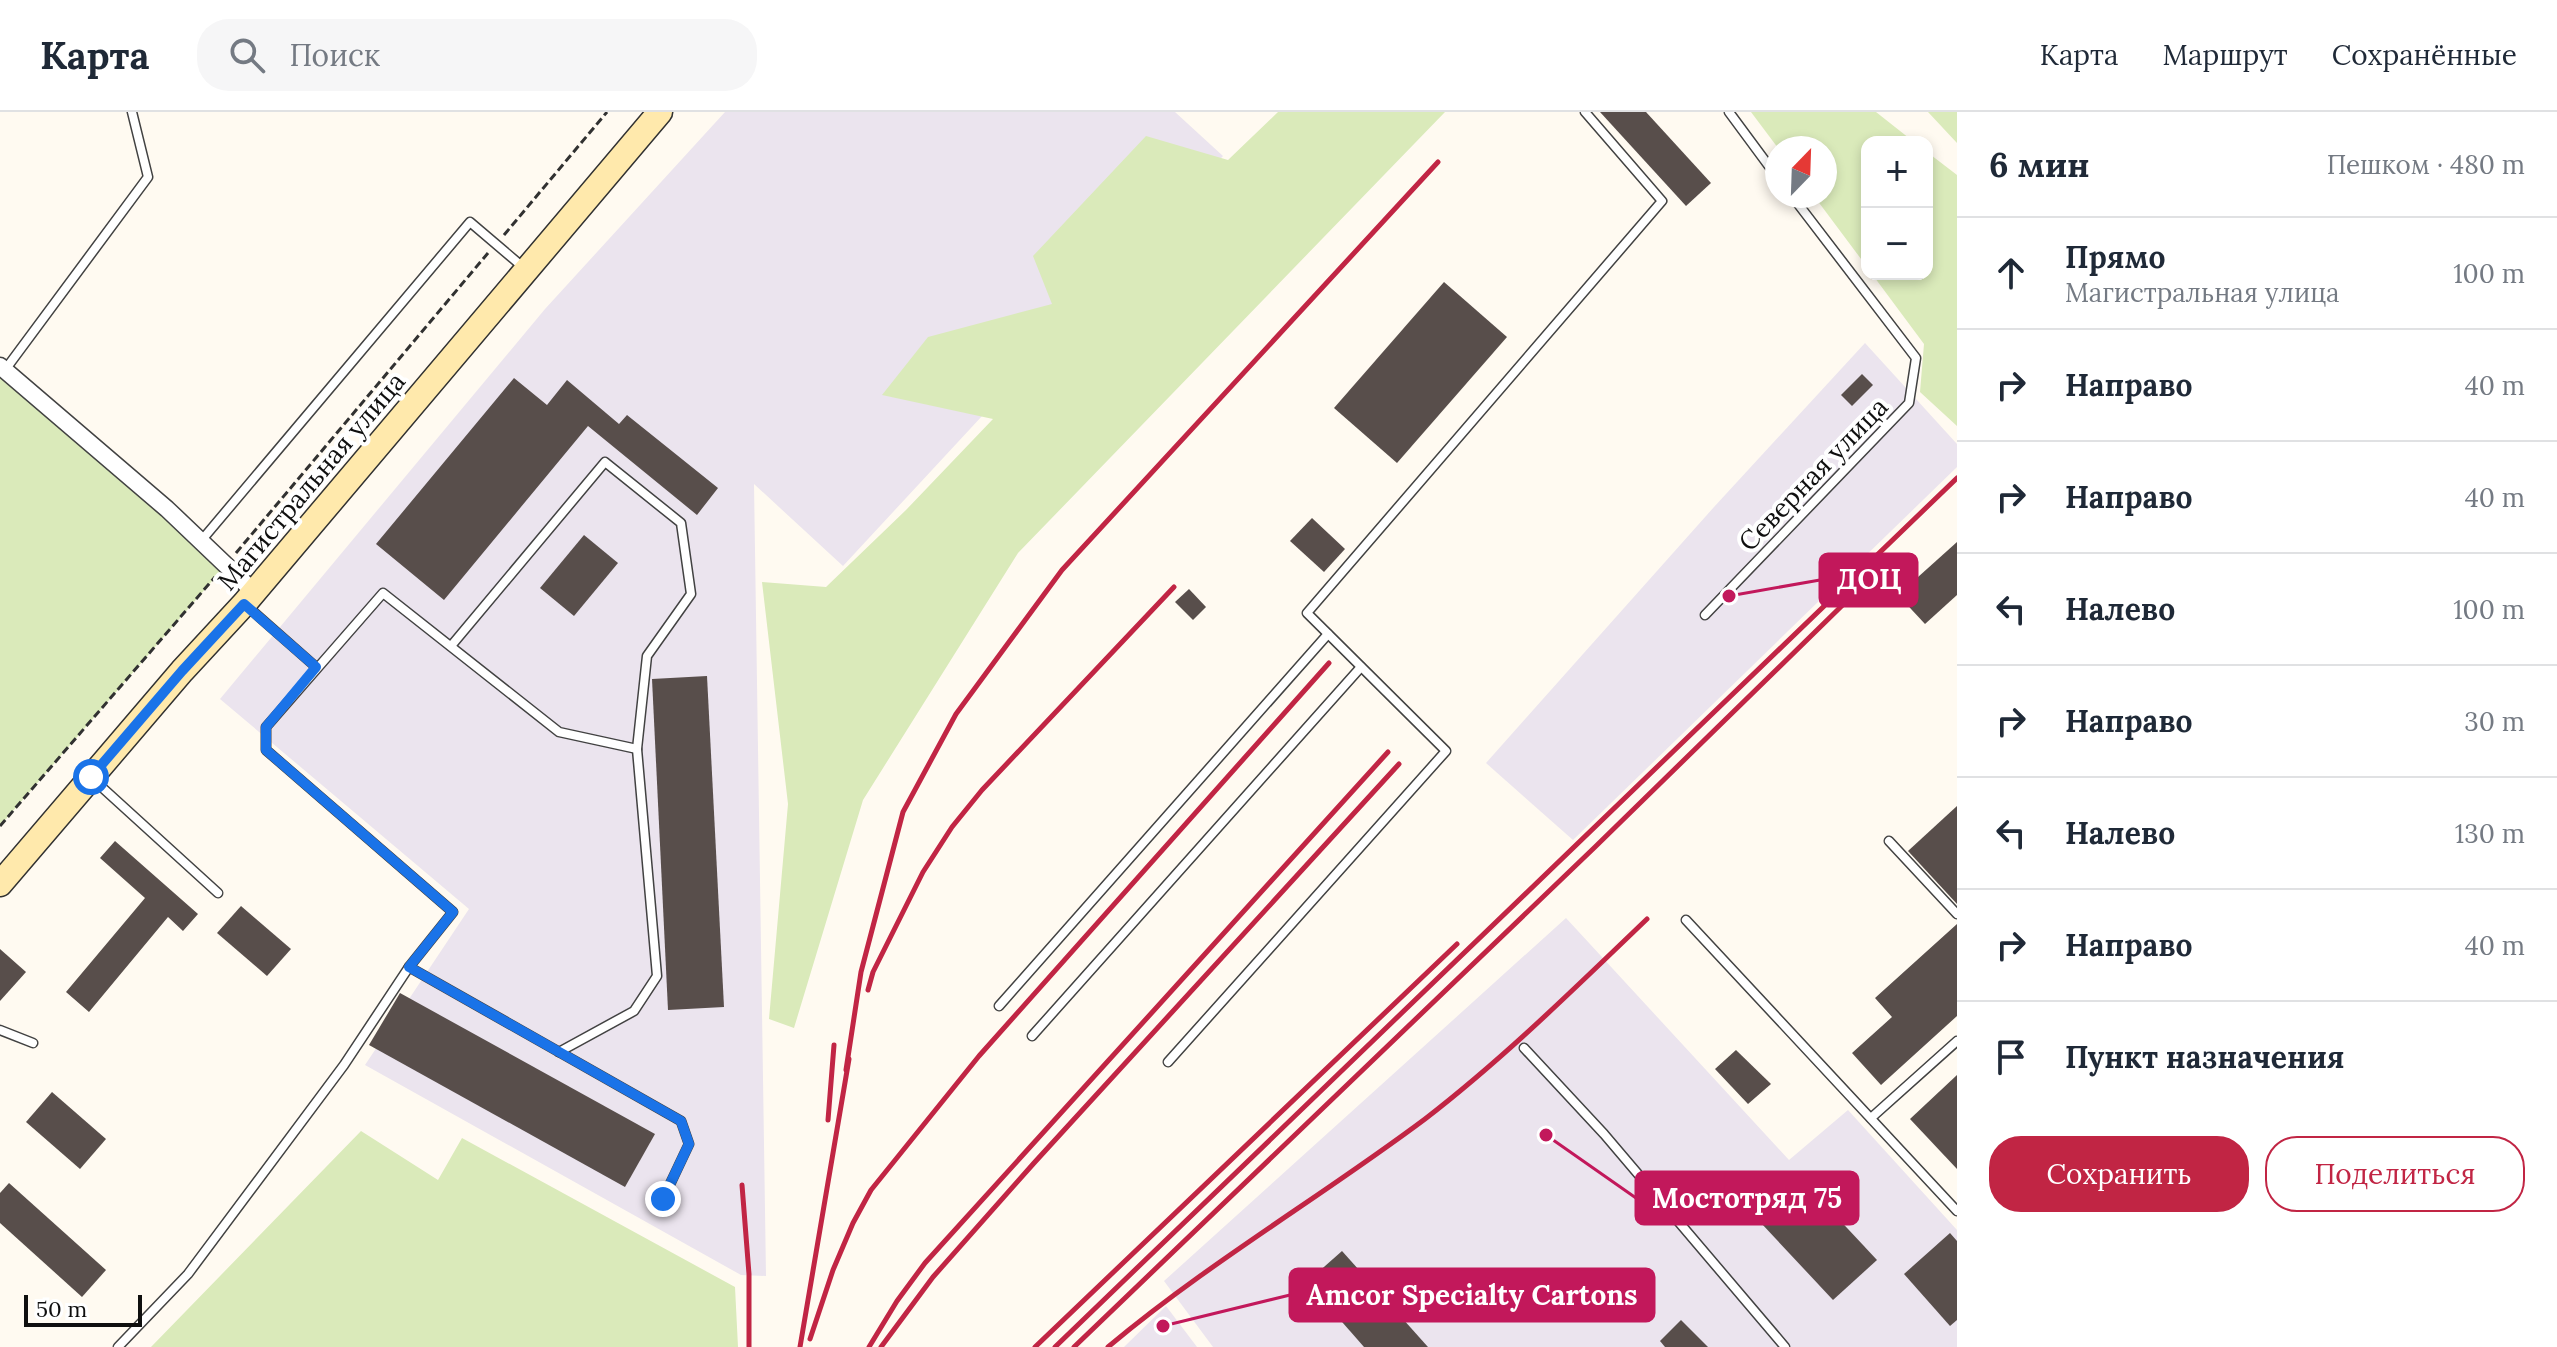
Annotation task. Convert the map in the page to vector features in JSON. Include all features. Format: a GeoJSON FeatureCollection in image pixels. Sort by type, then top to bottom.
{"type":"FeatureCollection","features":[{"type":"Feature","properties":{"kind":"street","name":"Магистральная улица"},"geometry":{"type":"LineString","coordinates":[[0,884],[182,671],[249,598],[660,112]]}},
{"type":"Feature","properties":{"kind":"street"},"geometry":{"type":"LineString","coordinates":[[3,368],[167,509],[226,565],[249,598]]}},
{"type":"Feature","properties":{"kind":"lane"},"geometry":{"type":"LineString","coordinates":[[3,368],[148,177],[132,112]]}},
{"type":"Feature","properties":{"kind":"lane"},"geometry":{"type":"LineString","coordinates":[[1168,1062],[1446,751],[1307,613],[1662,201],[1585,112]]}},
{"type":"Feature","properties":{"kind":"lane"},"geometry":{"type":"LineString","coordinates":[[1729,112],[1765,161]]}},
{"type":"Feature","properties":{"kind":"lane","name":"Северная улица"},"geometry":{"type":"LineString","coordinates":[[1705,615],[1909,403],[1916,358],[1801,208]]}},
{"type":"Feature","properties":{"kind":"lane"},"geometry":{"type":"LineString","coordinates":[[201,541],[470,222],[527,271]]}},
{"type":"Feature","properties":{"kind":"lane"},"geometry":{"type":"LineString","coordinates":[[451,646],[605,462],[681,523],[691,594],[647,656],[637,749],[657,976],[634,1011],[559,1052]]}},
{"type":"Feature","properties":{"kind":"lane"},"geometry":{"type":"LineString","coordinates":[[118,1347],[188,1274],[344,1065],[409,967],[453,912],[266,750],[266,727],[316,667],[383,593],[559,732],[637,749]]}},
{"type":"Feature","properties":{"kind":"lane"},"geometry":{"type":"LineString","coordinates":[[249,598],[316,667]]}},
{"type":"Feature","properties":{"kind":"lane"},"geometry":{"type":"LineString","coordinates":[[999,1006],[1328,634]]}},
{"type":"Feature","properties":{"kind":"lane"},"geometry":{"type":"LineString","coordinates":[[1032,1036],[1361,667]]}},
{"type":"Feature","properties":{"kind":"lane"},"geometry":{"type":"LineString","coordinates":[[91,777],[218,893]]}},
{"type":"Feature","properties":{"kind":"lane"},"geometry":{"type":"LineString","coordinates":[[1889,841],[1957,914]]}},
{"type":"Feature","properties":{"kind":"lane"},"geometry":{"type":"LineString","coordinates":[[1686,920],[1957,1211]]}},
{"type":"Feature","properties":{"kind":"lane"},"geometry":{"type":"LineString","coordinates":[[409,967],[681,1121],[689,1144],[663,1199]]}},
{"type":"Feature","properties":{"kind":"lane"},"geometry":{"type":"LineString","coordinates":[[0,1030],[33,1043]]}},
{"type":"Feature","properties":{"kind":"lane"},"geometry":{"type":"LineString","coordinates":[[1871,1118],[1957,1041]]}},
{"type":"Feature","properties":{"kind":"lane"},"geometry":{"type":"LineString","coordinates":[[1524,1048],[1604,1134],[1785,1347]]}},
{"type":"Feature","properties":{"kind":"path"},"geometry":{"type":"LineString","coordinates":[[0,826],[226,565],[607,112]]}},
{"type":"Feature","properties":{"kind":"shaded area"},"geometry":{"type":"Polygon","coordinates":[[[725,112],[1175,112],[1223,156],[843,566],[754,484],[766,1276],[741,1275],[365,1065],[469,909],[220,699],[545,309],[725,112]]]}},
{"type":"Feature","properties":{"kind":"shaded area"},"geometry":{"type":"Polygon","coordinates":[[[1865,343],[1957,444],[1957,467],[1573,840],[1486,763],[1865,343]]]}},
{"type":"Feature","properties":{"kind":"shaded area"},"geometry":{"type":"Polygon","coordinates":[[[1566,918],[1789,1160],[1848,1110],[1957,1230],[1957,1347],[1213,1347],[1164,1281],[1566,918]]]}},
{"type":"Feature","properties":{"kind":"shaded area"},"geometry":{"type":"Polygon","coordinates":[[[1166,1306],[1197,1347],[1124,1347],[1166,1306]]]}},
{"type":"Feature","properties":{"kind":"green space"},"geometry":{"type":"Polygon","coordinates":[[[1278,112],[1445,112],[1018,553],[863,800],[794,1028],[769,1019],[788,804],[762,582],[826,587],[906,510],[993,419],[882,395],[928,337],[1052,304],[1033,256],[1146,136],[1228,160],[1278,112]]]}},
{"type":"Feature","properties":{"kind":"green space"},"geometry":{"type":"Polygon","coordinates":[[[1751,112],[1876,112],[1906,136],[1861,136],[1861,259],[1823,208],[1837,208],[1837,136],[1769,136],[1751,112]]]}},
{"type":"Feature","properties":{"kind":"green space"},"geometry":{"type":"Polygon","coordinates":[[[1928,112],[1957,112],[1957,143],[1928,112]]]}},
{"type":"Feature","properties":{"kind":"green space"},"geometry":{"type":"Polygon","coordinates":[[[1933,157],[1957,175],[1957,426],[1920,392],[1924,344],[1876,280],[1933,280],[1933,157]]]}},
{"type":"Feature","properties":{"kind":"green space"},"geometry":{"type":"Polygon","coordinates":[[[0,366],[226,565],[0,826],[0,366]]]}},
{"type":"Feature","properties":{"kind":"green space"},"geometry":{"type":"Polygon","coordinates":[[[361,1131],[438,1180],[462,1138],[735,1287],[738,1347],[151,1347],[361,1131]]]}},
{"type":"Feature","properties":{"kind":"building"},"geometry":{"type":"Polygon","coordinates":[[[1600,112],[1646,112],[1711,183],[1686,206],[1600,112]]]}},
{"type":"Feature","properties":{"kind":"building"},"geometry":{"type":"Polygon","coordinates":[[[1444,282],[1507,337],[1397,463],[1334,408],[1444,282]]]}},
{"type":"Feature","properties":{"kind":"building"},"geometry":{"type":"Polygon","coordinates":[[[1862,374],[1873,385],[1852,406],[1841,395],[1862,374]]]}},
{"type":"Feature","properties":{"kind":"building"},"geometry":{"type":"Polygon","coordinates":[[[514,378],[547,405],[567,380],[619,424],[627,415],[718,488],[697,515],[588,426],[444,600],[376,544],[514,378]]]}},
{"type":"Feature","properties":{"kind":"building"},"geometry":{"type":"Polygon","coordinates":[[[1312,518],[1345,549],[1324,572],[1290,541],[1312,518]]]}},
{"type":"Feature","properties":{"kind":"building"},"geometry":{"type":"Polygon","coordinates":[[[584,535],[618,563],[574,616],[540,588],[584,535]]]}},
{"type":"Feature","properties":{"kind":"building"},"geometry":{"type":"Polygon","coordinates":[[[1957,542],[1957,595],[1925,624],[1898,595],[1957,542]]]}},
{"type":"Feature","properties":{"kind":"building"},"geometry":{"type":"Polygon","coordinates":[[[1189,589],[1206,607],[1193,620],[1175,602],[1189,589]]]}},
{"type":"Feature","properties":{"kind":"building"},"geometry":{"type":"Polygon","coordinates":[[[707,676],[724,1007],[668,1010],[652,679],[707,676]]]}},
{"type":"Feature","properties":{"kind":"building"},"geometry":{"type":"Polygon","coordinates":[[[1957,806],[1957,904],[1908,851],[1957,806]]]}},
{"type":"Feature","properties":{"kind":"building"},"geometry":{"type":"Polygon","coordinates":[[[115,841],[198,914],[183,931],[168,917],[89,1012],[66,992],[145,898],[100,858],[115,841]]]}},
{"type":"Feature","properties":{"kind":"building"},"geometry":{"type":"Polygon","coordinates":[[[241,906],[291,949],[267,976],[217,933],[241,906]]]}},
{"type":"Feature","properties":{"kind":"building"},"geometry":{"type":"Polygon","coordinates":[[[1957,924],[1957,1016],[1881,1085],[1852,1053],[1892,1017],[1875,998],[1957,924]]]}},
{"type":"Feature","properties":{"kind":"building"},"geometry":{"type":"Polygon","coordinates":[[[0,949],[26,972],[0,1001],[0,949]]]}},
{"type":"Feature","properties":{"kind":"building"},"geometry":{"type":"Polygon","coordinates":[[[400,993],[655,1134],[625,1187],[369,1045],[400,993]]]}},
{"type":"Feature","properties":{"kind":"building"},"geometry":{"type":"Polygon","coordinates":[[[1736,1050],[1771,1084],[1748,1104],[1715,1069],[1736,1050]]]}},
{"type":"Feature","properties":{"kind":"building"},"geometry":{"type":"Polygon","coordinates":[[[1957,1075],[1957,1169],[1910,1119],[1957,1075]]]}},
{"type":"Feature","properties":{"kind":"building"},"geometry":{"type":"Polygon","coordinates":[[[52,1092],[106,1139],[80,1169],[26,1122],[52,1092]]]}},
{"type":"Feature","properties":{"kind":"building"},"geometry":{"type":"Polygon","coordinates":[[[9,1183],[106,1270],[82,1297],[0,1223],[0,1193],[9,1183]]]}},
{"type":"Feature","properties":{"kind":"building"},"geometry":{"type":"Polygon","coordinates":[[[1805,1183],[1877,1260],[1833,1300],[1761,1223],[1805,1183]]]}},
{"type":"Feature","properties":{"kind":"building"},"geometry":{"type":"Polygon","coordinates":[[[1950,1233],[1957,1241],[1957,1320],[1950,1326],[1904,1274],[1950,1233]]]}},
{"type":"Feature","properties":{"kind":"building"},"geometry":{"type":"Polygon","coordinates":[[[1342,1251],[1428,1347],[1364,1347],[1307,1282],[1342,1251]]]}},
{"type":"Feature","properties":{"kind":"building"},"geometry":{"type":"Polygon","coordinates":[[[1681,1320],[1708,1347],[1665,1347],[1660,1341],[1681,1320]]]}},
{"type":"Feature","properties":{"kind":"railway"},"geometry":{"type":"LineString","coordinates":[[846,1070],[861,972],[903,812],[956,714],[1062,570],[1438,162]]}},
{"type":"Feature","properties":{"kind":"railway"},"geometry":{"type":"LineString","coordinates":[[1055,1347],[1957,478]]}},
{"type":"Feature","properties":{"kind":"railway"},"geometry":{"type":"LineString","coordinates":[[868,990],[873,972],[923,872],[952,827],[982,790],[1174,587]]}},
{"type":"Feature","properties":{"kind":"railway"},"geometry":{"type":"LineString","coordinates":[[1074,1347],[1860,588]]}},
{"type":"Feature","properties":{"kind":"railway"},"geometry":{"type":"LineString","coordinates":[[810,1339],[833,1270],[871,1190],[979,1056],[1329,663]]}},
{"type":"Feature","properties":{"kind":"railway"},"geometry":{"type":"LineString","coordinates":[[869,1347],[925,1263],[1388,752]]}},
{"type":"Feature","properties":{"kind":"railway"},"geometry":{"type":"LineString","coordinates":[[881,1347],[933,1277],[1034,1163],[1399,764]]}},
{"type":"Feature","properties":{"kind":"railway"},"geometry":{"type":"LineString","coordinates":[[1108,1347],[1185,1287],[1346,1176],[1454,1096],[1566,997],[1647,919]]}},
{"type":"Feature","properties":{"kind":"railway"},"geometry":{"type":"LineString","coordinates":[[1035,1347],[1457,944]]}},
{"type":"Feature","properties":{"kind":"railway"},"geometry":{"type":"LineString","coordinates":[[828,1120],[834,1045]]}},
{"type":"Feature","properties":{"kind":"railway"},"geometry":{"type":"LineString","coordinates":[[800,1347],[849,1059]]}},
{"type":"Feature","properties":{"kind":"railway"},"geometry":{"type":"LineString","coordinates":[[742,1185],[749,1274],[749,1347]]}},
{"type":"Feature","properties":{"kind":"place","name":"ДОЦ"},"geometry":{"type":"Point","coordinates":[1729,596]}},
{"type":"Feature","properties":{"kind":"place","name":"Мостотряд 75"},"geometry":{"type":"Point","coordinates":[1546,1135]}},
{"type":"Feature","properties":{"kind":"place","name":"Amcor Specialty Cartons"},"geometry":{"type":"Point","coordinates":[1163,1326]}},
{"type":"Feature","properties":{"kind":"route"},"geometry":{"type":"LineString","coordinates":[[91,777],[244,604],[316,667],[266,727],[266,750],[453,912],[409,967],[681,1121],[689,1144],[663,1199]]}}]}
